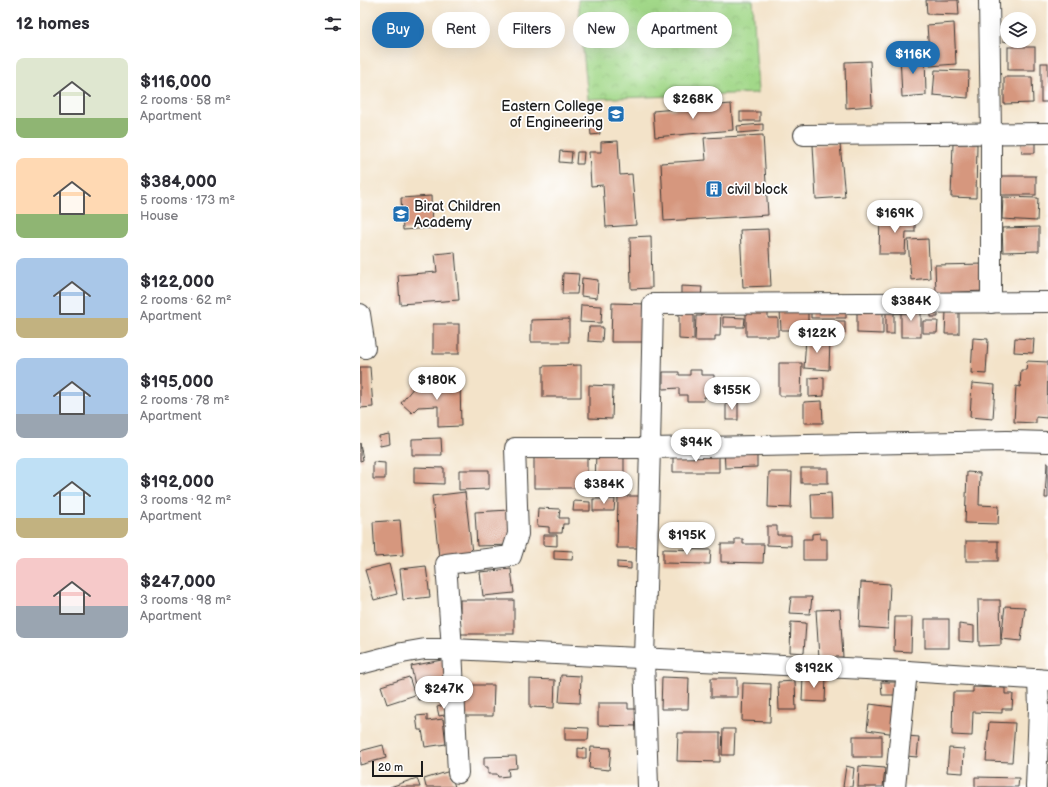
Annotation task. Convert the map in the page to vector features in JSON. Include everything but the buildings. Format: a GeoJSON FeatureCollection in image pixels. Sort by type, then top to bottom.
{"type":"FeatureCollection","features":[{"type":"Feature","properties":{"kind":"street"},"geometry":{"type":"LineString","coordinates":[[989,0],[991,303]]}},
{"type":"Feature","properties":{"kind":"street"},"geometry":{"type":"LineString","coordinates":[[804,134],[1048,133]]}},
{"type":"Feature","properties":{"kind":"street"},"geometry":{"type":"LineString","coordinates":[[648,787],[644,659],[653,304],[1048,302]]}},
{"type":"Feature","properties":{"kind":"street"},"geometry":{"type":"LineString","coordinates":[[360,314],[365,348]]}},
{"type":"Feature","properties":{"kind":"street"},"geometry":{"type":"LineString","coordinates":[[458,773],[446,564],[511,556],[518,534],[515,448],[650,448],[1048,442]]}},
{"type":"Feature","properties":{"kind":"street"},"geometry":{"type":"LineString","coordinates":[[360,664],[402,653],[425,649],[452,649],[907,671],[1043,680],[1037,739],[1036,787]]}},
{"type":"Feature","properties":{"kind":"street"},"geometry":{"type":"LineString","coordinates":[[895,787],[907,671]]}},
{"type":"Feature","properties":{"kind":"green space"},"geometry":{"type":"Polygon","coordinates":[[[578,0],[753,0],[758,93],[588,99],[583,48],[629,48],[629,12],[579,12],[578,0]]]}},
{"type":"Feature","properties":{"kind":"place","name":"Eastern College of Engineering"},"geometry":{"type":"Point","coordinates":[616,114]}},
{"type":"Feature","properties":{"kind":"place","name":"civil block"},"geometry":{"type":"Point","coordinates":[714,189]}},
{"type":"Feature","properties":{"kind":"place","name":"Birat Children Academy"},"geometry":{"type":"Point","coordinates":[401,214]}}]}
